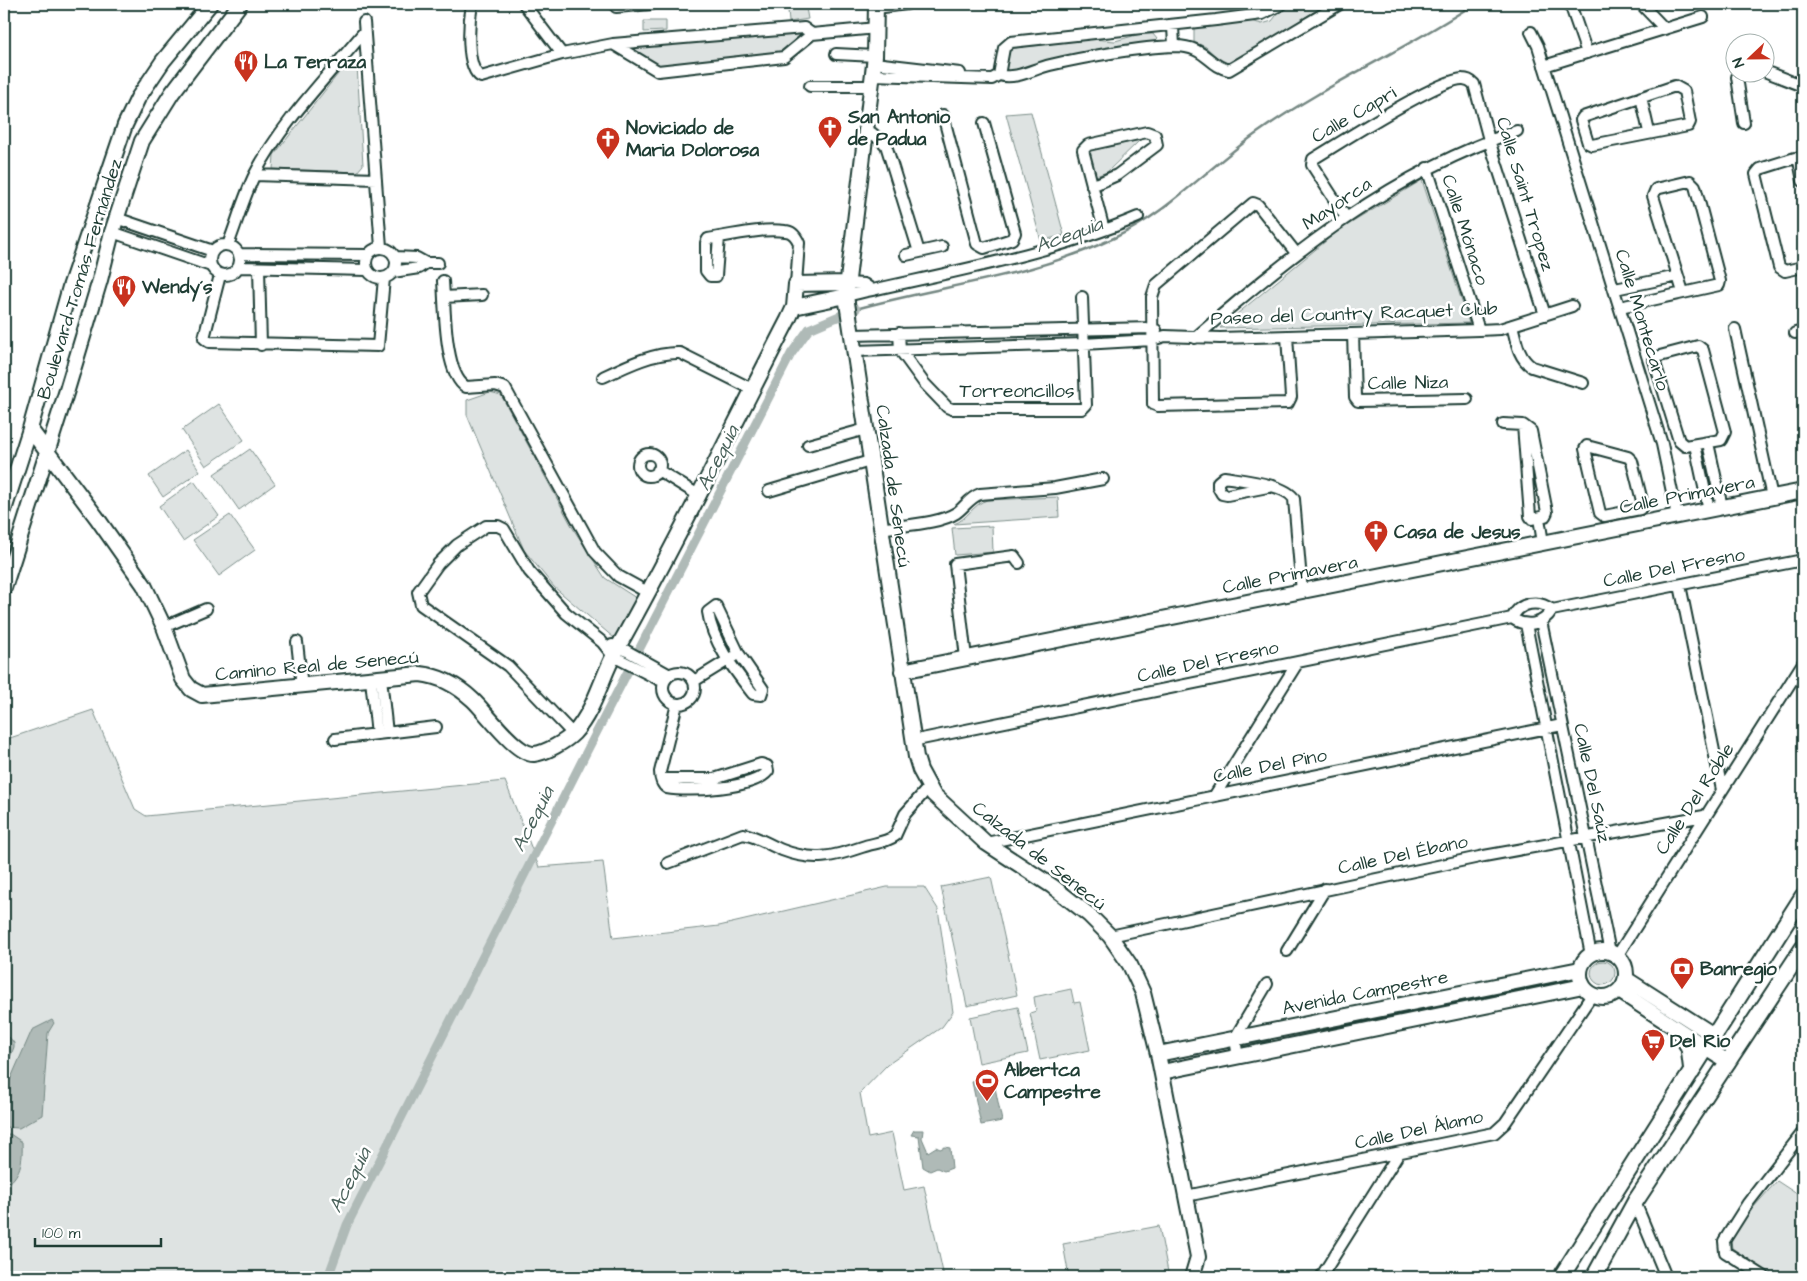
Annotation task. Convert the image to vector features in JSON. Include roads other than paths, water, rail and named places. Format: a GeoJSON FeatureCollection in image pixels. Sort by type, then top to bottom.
{"type":"FeatureCollection","features":[{"type":"Feature","properties":{"kind":"main road"},"geometry":{"type":"LineString","coordinates":[[1561,1277],[1803,896]]}},
{"type":"Feature","properties":{"kind":"main road"},"geometry":{"type":"LineString","coordinates":[[1594,1277],[1636,1202],[1803,948]]}},
{"type":"Feature","properties":{"kind":"main road"},"geometry":{"type":"LineString","coordinates":[[1681,1033],[1689,1048],[1692,1072]]}},
{"type":"Feature","properties":{"kind":"street","name":"Boulevard Tomás Fernández"},"geometry":{"type":"LineString","coordinates":[[4,510],[30,429],[70,287],[125,125],[138,98],[163,61],[210,4]]}},
{"type":"Feature","properties":{"kind":"street","name":"Boulevard Tomás Fernández"},"geometry":{"type":"LineString","coordinates":[[4,588],[100,280],[114,225],[142,141],[172,93],[240,4]]}},
{"type":"Feature","properties":{"kind":"street"},"geometry":{"type":"LineString","coordinates":[[472,4],[469,44],[479,76],[483,78],[562,54],[613,44],[804,28],[812,34]]}},
{"type":"Feature","properties":{"kind":"street"},"geometry":{"type":"LineString","coordinates":[[524,4],[562,54]]}},
{"type":"Feature","properties":{"kind":"street"},"geometry":{"type":"LineString","coordinates":[[616,7],[652,4]]}},
{"type":"Feature","properties":{"kind":"street"},"geometry":{"type":"LineString","coordinates":[[876,6],[908,4]]}},
{"type":"Feature","properties":{"kind":"street"},"geometry":{"type":"LineString","coordinates":[[999,75],[1004,48],[1011,42],[1173,26],[1262,14],[1282,4]]}},
{"type":"Feature","properties":{"kind":"street"},"geometry":{"type":"LineString","coordinates":[[810,86],[873,70],[945,75],[960,73],[967,77],[988,79],[999,75],[1008,78],[1050,66],[1174,46],[1198,50],[1220,67],[1232,69],[1340,4]]}},
{"type":"Feature","properties":{"kind":"street"},"geometry":{"type":"LineString","coordinates":[[1570,4],[1587,53]]}},
{"type":"Feature","properties":{"kind":"street"},"geometry":{"type":"LineString","coordinates":[[1641,4],[1665,29]]}},
{"type":"Feature","properties":{"kind":"street","name":"Calzada de Senecú"},"geometry":{"type":"LineString","coordinates":[[876,6],[877,28],[868,134],[847,290],[870,462],[912,740],[920,770],[928,788],[986,842],[1052,886],[1089,915],[1110,936],[1130,966],[1143,993],[1162,1072],[1198,1257],[1192,1277]]}},
{"type":"Feature","properties":{"kind":"street"},"geometry":{"type":"LineString","coordinates":[[1544,66],[1704,17]]}},
{"type":"Feature","properties":{"kind":"street"},"geometry":{"type":"LineString","coordinates":[[1173,26],[1174,46]]}},
{"type":"Feature","properties":{"kind":"street"},"geometry":{"type":"LineString","coordinates":[[228,245],[255,175],[283,131],[364,27],[381,247]]}},
{"type":"Feature","properties":{"kind":"street"},"geometry":{"type":"LineString","coordinates":[[613,44],[658,71],[784,57],[812,34],[877,28]]}},
{"type":"Feature","properties":{"kind":"street","name":"Calle Montecarlo"},"geometry":{"type":"LineString","coordinates":[[1531,32],[1544,66],[1615,289],[1662,444],[1677,516]]}},
{"type":"Feature","properties":{"kind":"street"},"geometry":{"type":"LineString","coordinates":[[836,54],[873,70]]}},
{"type":"Feature","properties":{"kind":"street"},"geometry":{"type":"LineString","coordinates":[[1774,75],[1803,86]]}},
{"type":"Feature","properties":{"kind":"street","name":"Calle Capri"},"geometry":{"type":"LineString","coordinates":[[1345,216],[1312,165],[1313,159],[1432,91],[1462,79],[1474,84]]}},
{"type":"Feature","properties":{"kind":"street"},"geometry":{"type":"LineString","coordinates":[[1738,82],[1744,123]]}},
{"type":"Feature","properties":{"kind":"street","name":"Calle Saint Tropez"},"geometry":{"type":"LineString","coordinates":[[1474,84],[1489,140],[1544,315]]}},
{"type":"Feature","properties":{"kind":"street"},"geometry":{"type":"LineString","coordinates":[[1675,86],[1684,91],[1690,122],[1688,126],[1649,132],[1592,145],[1588,143],[1584,131],[1581,120],[1583,117],[1675,86]]}},
{"type":"Feature","properties":{"kind":"street"},"geometry":{"type":"LineString","coordinates":[[1642,97],[1649,132]]}},
{"type":"Feature","properties":{"kind":"street"},"geometry":{"type":"LineString","coordinates":[[943,114],[977,244],[984,248],[1012,239],[1015,233],[984,123]]}},
{"type":"Feature","properties":{"kind":"street"},"geometry":{"type":"LineString","coordinates":[[125,125],[135,128],[142,141]]}},
{"type":"Feature","properties":{"kind":"street","name":"Mayorca"},"geometry":{"type":"LineString","coordinates":[[1195,338],[1296,253],[1345,216],[1457,152],[1517,131]]}},
{"type":"Feature","properties":{"kind":"street"},"geometry":{"type":"LineString","coordinates":[[1566,136],[1584,131]]}},
{"type":"Feature","properties":{"kind":"street"},"geometry":{"type":"LineString","coordinates":[[1092,186],[1117,175],[1157,145],[1155,135],[1147,132],[1085,146],[1083,150],[1092,186],[1104,230]]}},
{"type":"Feature","properties":{"kind":"street"},"geometry":{"type":"LineString","coordinates":[[868,134],[886,145],[919,252]]}},
{"type":"Feature","properties":{"kind":"street"},"geometry":{"type":"LineString","coordinates":[[1803,181],[1799,161],[1795,158],[1760,169],[1756,174],[1780,267],[1785,271],[1803,267]]}},
{"type":"Feature","properties":{"kind":"street","name":"Calle Mónaco"},"geometry":{"type":"LineString","coordinates":[[1427,168],[1479,330]]}},
{"type":"Feature","properties":{"kind":"street"},"geometry":{"type":"LineString","coordinates":[[255,175],[376,180]]}},
{"type":"Feature","properties":{"kind":"street"},"geometry":{"type":"LineString","coordinates":[[1620,307],[1683,292],[1717,287],[1720,282],[1695,186],[1690,181],[1656,188],[1653,193],[1683,292]]}},
{"type":"Feature","properties":{"kind":"street"},"geometry":{"type":"LineString","coordinates":[[1287,336],[1291,397],[1288,403],[1155,405],[1152,401],[1152,292],[1156,285],[1251,204],[1258,204],[1296,253]]}},
{"type":"Feature","properties":{"kind":"street"},"geometry":{"type":"LineString","coordinates":[[796,284],[847,290],[872,289],[998,261],[1104,230],[1138,216]]}},
{"type":"Feature","properties":{"kind":"street"},"geometry":{"type":"LineString","coordinates":[[114,225],[213,251]]}},
{"type":"Feature","properties":{"kind":"street"},"geometry":{"type":"LineString","coordinates":[[114,225],[211,266],[220,275],[229,275],[239,267],[367,270],[375,277],[419,268],[426,263]]}},
{"type":"Feature","properties":{"kind":"street"},"geometry":{"type":"LineString","coordinates":[[719,237],[785,230],[791,232],[799,243],[794,307],[847,290]]}},
{"type":"Feature","properties":{"kind":"street"},"geometry":{"type":"LineString","coordinates":[[994,244],[998,261]]}},
{"type":"Feature","properties":{"kind":"street"},"geometry":{"type":"LineString","coordinates":[[211,266],[210,261],[213,251],[222,245],[228,245],[239,254],[368,255]]}},
{"type":"Feature","properties":{"kind":"street"},"geometry":{"type":"LineString","coordinates":[[220,275],[203,334],[209,342],[377,347],[380,342],[388,275],[395,268],[395,257],[388,249],[381,247],[371,251],[366,259],[367,270]]}},
{"type":"Feature","properties":{"kind":"street"},"geometry":{"type":"LineString","coordinates":[[906,255],[942,247]]}},
{"type":"Feature","properties":{"kind":"street"},"geometry":{"type":"LineString","coordinates":[[239,254],[239,267]]}},
{"type":"Feature","properties":{"kind":"street"},"geometry":{"type":"LineString","coordinates":[[395,257],[417,258],[426,263],[438,263]]}},
{"type":"Feature","properties":{"kind":"street"},"geometry":{"type":"LineString","coordinates":[[259,268],[261,345]]}},
{"type":"Feature","properties":{"kind":"street"},"geometry":{"type":"LineString","coordinates":[[1615,289],[1678,276]]}},
{"type":"Feature","properties":{"kind":"street"},"geometry":{"type":"LineString","coordinates":[[443,281],[449,352],[458,381],[466,387],[495,385],[504,388],[595,552],[618,576],[649,593]]}},
{"type":"Feature","properties":{"kind":"street"},"geometry":{"type":"LineString","coordinates":[[1653,281],[1658,298]]}},
{"type":"Feature","properties":{"kind":"street"},"geometry":{"type":"LineString","coordinates":[[444,297],[482,295]]}},
{"type":"Feature","properties":{"kind":"street","name":"Torreoncillos"},"geometry":{"type":"LineString","coordinates":[[900,350],[943,405],[952,409],[1082,409],[1086,405],[1082,297]]}},
{"type":"Feature","properties":{"kind":"street","name":"Paseo del Country Racquet Club"},"geometry":{"type":"LineString","coordinates":[[854,351],[1083,344],[1152,340],[1165,336],[1195,338],[1500,329],[1572,306]]}},
{"type":"Feature","properties":{"kind":"street","name":"Camino Real de Senecú"},"geometry":{"type":"LineString","coordinates":[[30,429],[45,453],[97,518],[144,585],[164,627],[183,679],[196,693],[202,695],[302,687],[420,674],[432,675],[444,680],[472,699],[520,749],[529,754],[543,752],[573,734],[585,717],[620,654],[794,307]]}},
{"type":"Feature","properties":{"kind":"street"},"geometry":{"type":"LineString","coordinates":[[1512,325],[1520,353],[1527,364],[1583,383]]}},
{"type":"Feature","properties":{"kind":"street"},"geometry":{"type":"LineString","coordinates":[[852,335],[1083,328],[1152,328]]}},
{"type":"Feature","properties":{"kind":"street","name":"Paseo del Country Racquet Club"},"geometry":{"type":"LineString","coordinates":[[1152,328],[1165,336]]}},
{"type":"Feature","properties":{"kind":"street"},"geometry":{"type":"LineString","coordinates":[[1735,329],[1772,497]]}},
{"type":"Feature","properties":{"kind":"street"},"geometry":{"type":"LineString","coordinates":[[899,333],[900,350]]}},
{"type":"Feature","properties":{"kind":"street","name":"Calle Niza"},"geometry":{"type":"LineString","coordinates":[[1353,334],[1356,397],[1358,401],[1467,399]]}},
{"type":"Feature","properties":{"kind":"street"},"geometry":{"type":"LineString","coordinates":[[1698,346],[1704,350],[1725,432],[1721,440],[1696,444],[1685,446],[1679,441],[1654,363],[1656,357],[1698,346]]}},
{"type":"Feature","properties":{"kind":"street"},"geometry":{"type":"LineString","coordinates":[[603,377],[626,366],[668,354],[680,353],[752,390]]}},
{"type":"Feature","properties":{"kind":"street"},"geometry":{"type":"LineString","coordinates":[[1503,424],[1523,426],[1531,431],[1547,512],[1545,516],[1532,519],[1530,516],[1523,426]]}},
{"type":"Feature","properties":{"kind":"street"},"geometry":{"type":"LineString","coordinates":[[808,445],[866,429]]}},
{"type":"Feature","properties":{"kind":"street"},"geometry":{"type":"LineString","coordinates":[[1708,443],[1716,508]]}},
{"type":"Feature","properties":{"kind":"street"},"geometry":{"type":"LineString","coordinates":[[1696,444],[1716,508]]}},
{"type":"Feature","properties":{"kind":"street"},"geometry":{"type":"LineString","coordinates":[[1587,446],[1628,457],[1634,464],[1643,506],[1624,520],[1600,514],[1585,449],[1587,446]]}},
{"type":"Feature","properties":{"kind":"street"},"geometry":{"type":"LineString","coordinates":[[20,460],[45,453]]}},
{"type":"Feature","properties":{"kind":"street"},"geometry":{"type":"LineString","coordinates":[[769,491],[870,462]]}},
{"type":"Feature","properties":{"kind":"street"},"geometry":{"type":"LineString","coordinates":[[658,470],[700,496]]}},
{"type":"Feature","properties":{"kind":"street"},"geometry":{"type":"LineString","coordinates":[[880,528],[945,518],[957,513],[970,499],[980,494],[1055,488],[1103,479]]}},
{"type":"Feature","properties":{"kind":"street"},"geometry":{"type":"LineString","coordinates":[[1273,486],[1289,493],[1294,499],[1302,592]]}},
{"type":"Feature","properties":{"kind":"street","name":"Calle Primavera"},"geometry":{"type":"LineString","coordinates":[[902,672],[1543,543],[1624,520],[1677,516],[1803,491]]}},
{"type":"Feature","properties":{"kind":"street"},"geometry":{"type":"LineString","coordinates":[[1539,518],[1543,543]]}},
{"type":"Feature","properties":{"kind":"street"},"geometry":{"type":"LineString","coordinates":[[573,734],[508,666],[455,627],[425,608],[418,601],[418,592],[444,558],[458,545],[486,526],[498,526],[504,529],[528,572],[566,613],[620,654],[667,678],[683,672],[694,681],[696,689],[693,697],[686,703],[677,704],[665,696],[667,678]]}},
{"type":"Feature","properties":{"kind":"street"},"geometry":{"type":"LineString","coordinates":[[966,658],[955,564],[1014,556],[1020,563]]}},
{"type":"Feature","properties":{"kind":"street","name":"Calle Del Fresno"},"geometry":{"type":"LineString","coordinates":[[912,740],[1512,618],[1520,607],[1526,604],[1540,603],[1552,610],[1803,560]]}},
{"type":"Feature","properties":{"kind":"street"},"geometry":{"type":"LineString","coordinates":[[1680,585],[1722,790]]}},
{"type":"Feature","properties":{"kind":"street"},"geometry":{"type":"LineString","coordinates":[[716,606],[738,654],[763,689],[761,695],[753,694],[728,660],[711,623],[708,613],[710,608],[716,606]]}},
{"type":"Feature","properties":{"kind":"street"},"geometry":{"type":"LineString","coordinates":[[164,627],[206,609]]}},
{"type":"Feature","properties":{"kind":"street"},"geometry":{"type":"LineString","coordinates":[[1512,618],[1526,624],[1541,621],[1552,610]]}},
{"type":"Feature","properties":{"kind":"street","name":"Calle Del Saúz"},"geometry":{"type":"LineString","coordinates":[[1541,621],[1585,838],[1613,954]]}},
{"type":"Feature","properties":{"kind":"street","name":"Calle Del Saúz"},"geometry":{"type":"LineString","coordinates":[[1526,624],[1567,841],[1591,954]]}},
{"type":"Feature","properties":{"kind":"street"},"geometry":{"type":"LineString","coordinates":[[297,642],[302,687]]}},
{"type":"Feature","properties":{"kind":"street"},"geometry":{"type":"LineString","coordinates":[[694,681],[738,654]]}},
{"type":"Feature","properties":{"kind":"street"},"geometry":{"type":"LineString","coordinates":[[1215,795],[1298,662]]}},
{"type":"Feature","properties":{"kind":"street","name":"Calle Del Roble"},"geometry":{"type":"LineString","coordinates":[[1613,954],[1722,790],[1803,663]]}},
{"type":"Feature","properties":{"kind":"street"},"geometry":{"type":"LineString","coordinates":[[376,679],[382,734]]}},
{"type":"Feature","properties":{"kind":"street"},"geometry":{"type":"LineString","coordinates":[[677,704],[660,772],[661,779],[715,784]]}},
{"type":"Feature","properties":{"kind":"street","name":"Calle Del Pino"},"geometry":{"type":"LineString","coordinates":[[986,842],[1562,725]]}},
{"type":"Feature","properties":{"kind":"street"},"geometry":{"type":"LineString","coordinates":[[335,739],[436,727]]}},
{"type":"Feature","properties":{"kind":"street"},"geometry":{"type":"LineString","coordinates":[[668,863],[742,834],[751,835],[783,851],[800,855],[836,857],[848,854],[896,836],[905,814],[928,788]]}},
{"type":"Feature","properties":{"kind":"street","name":"Calle Del Ébano"},"geometry":{"type":"LineString","coordinates":[[1110,936],[1325,889],[1704,816]]}},
{"type":"Feature","properties":{"kind":"street"},"geometry":{"type":"LineString","coordinates":[[1286,951],[1325,889]]}},
{"type":"Feature","properties":{"kind":"street"},"geometry":{"type":"LineString","coordinates":[[1597,952],[1613,954],[1625,966],[1623,985],[1606,997],[1588,991],[1580,969],[1586,958],[1597,952]]}},
{"type":"Feature","properties":{"kind":"street","name":"Avenida Campestre"},"geometry":{"type":"LineString","coordinates":[[1158,1054],[1580,969]]}},
{"type":"Feature","properties":{"kind":"street"},"geometry":{"type":"LineString","coordinates":[[1526,980],[1529,997]]}},
{"type":"Feature","properties":{"kind":"street"},"geometry":{"type":"LineString","coordinates":[[1238,1058],[1235,1038],[1267,984]]}},
{"type":"Feature","properties":{"kind":"street"},"geometry":{"type":"LineString","coordinates":[[1623,985],[1715,1036]]}},
{"type":"Feature","properties":{"kind":"street"},"geometry":{"type":"LineString","coordinates":[[1623,985],[1681,1033],[1728,1062]]}},
{"type":"Feature","properties":{"kind":"street","name":"Avenida Campestre"},"geometry":{"type":"LineString","coordinates":[[1162,1072],[1238,1058],[1529,997],[1588,991]]}},
{"type":"Feature","properties":{"kind":"street","name":"Calle Del Álamo"},"geometry":{"type":"LineString","coordinates":[[1186,1196],[1494,1133],[1499,1130],[1588,991]]}},
{"type":"Feature","properties":{"kind":"street"},"geometry":{"type":"LineString","coordinates":[[1411,1003],[1414,1021]]}},
{"type":"Feature","properties":{"kind":"street"},"geometry":{"type":"LineString","coordinates":[[1271,1031],[1272,1050]]}},
{"type":"Feature","properties":{"kind":"street"},"geometry":{"type":"LineString","coordinates":[[1761,1276],[1725,1252],[1724,1241],[1748,1203],[1803,1132]]}},
{"type":"Feature","properties":{"kind":"street"},"geometry":{"type":"LineString","coordinates":[[1320,1277],[1399,1153]]}},
{"type":"Feature","properties":{"kind":"street"},"geometry":{"type":"LineString","coordinates":[[1636,1202],[1666,1277]]}},
{"type":"Feature","properties":{"kind":"waterway","name":"Acequia"},"geometry":{"type":"LineString","coordinates":[[856,309],[1052,262],[1114,238],[1172,202],[1242,144],[1312,97],[1448,21],[1474,4]]}},
{"type":"Feature","properties":{"kind":"waterway","name":"Acequia"},"geometry":{"type":"LineString","coordinates":[[328,1277],[347,1225],[791,354],[809,329],[856,309]]}},
{"type":"Feature","properties":{"kind":"place","name":"La Terraza"},"geometry":{"type":"Point","coordinates":[246,83]}},
{"type":"Feature","properties":{"kind":"place","name":"San Antonio de Padua"},"geometry":{"type":"Point","coordinates":[830,149]}},
{"type":"Feature","properties":{"kind":"place","name":"Noviciado de Maria Dolorosa"},"geometry":{"type":"Point","coordinates":[608,160]}},
{"type":"Feature","properties":{"kind":"place","name":"Wendy´s"},"geometry":{"type":"Point","coordinates":[124,308]}},
{"type":"Feature","properties":{"kind":"place","name":"Casa de Jesus"},"geometry":{"type":"Point","coordinates":[1376,553]}},
{"type":"Feature","properties":{"kind":"place","name":"Banregio"},"geometry":{"type":"Point","coordinates":[1682,990]}},
{"type":"Feature","properties":{"kind":"place","name":"Del Rio"},"geometry":{"type":"Point","coordinates":[1653,1062]}},
{"type":"Feature","properties":{"kind":"place","name":"Albertca Campestre"},"geometry":{"type":"Point","coordinates":[987,1102]}}]}
